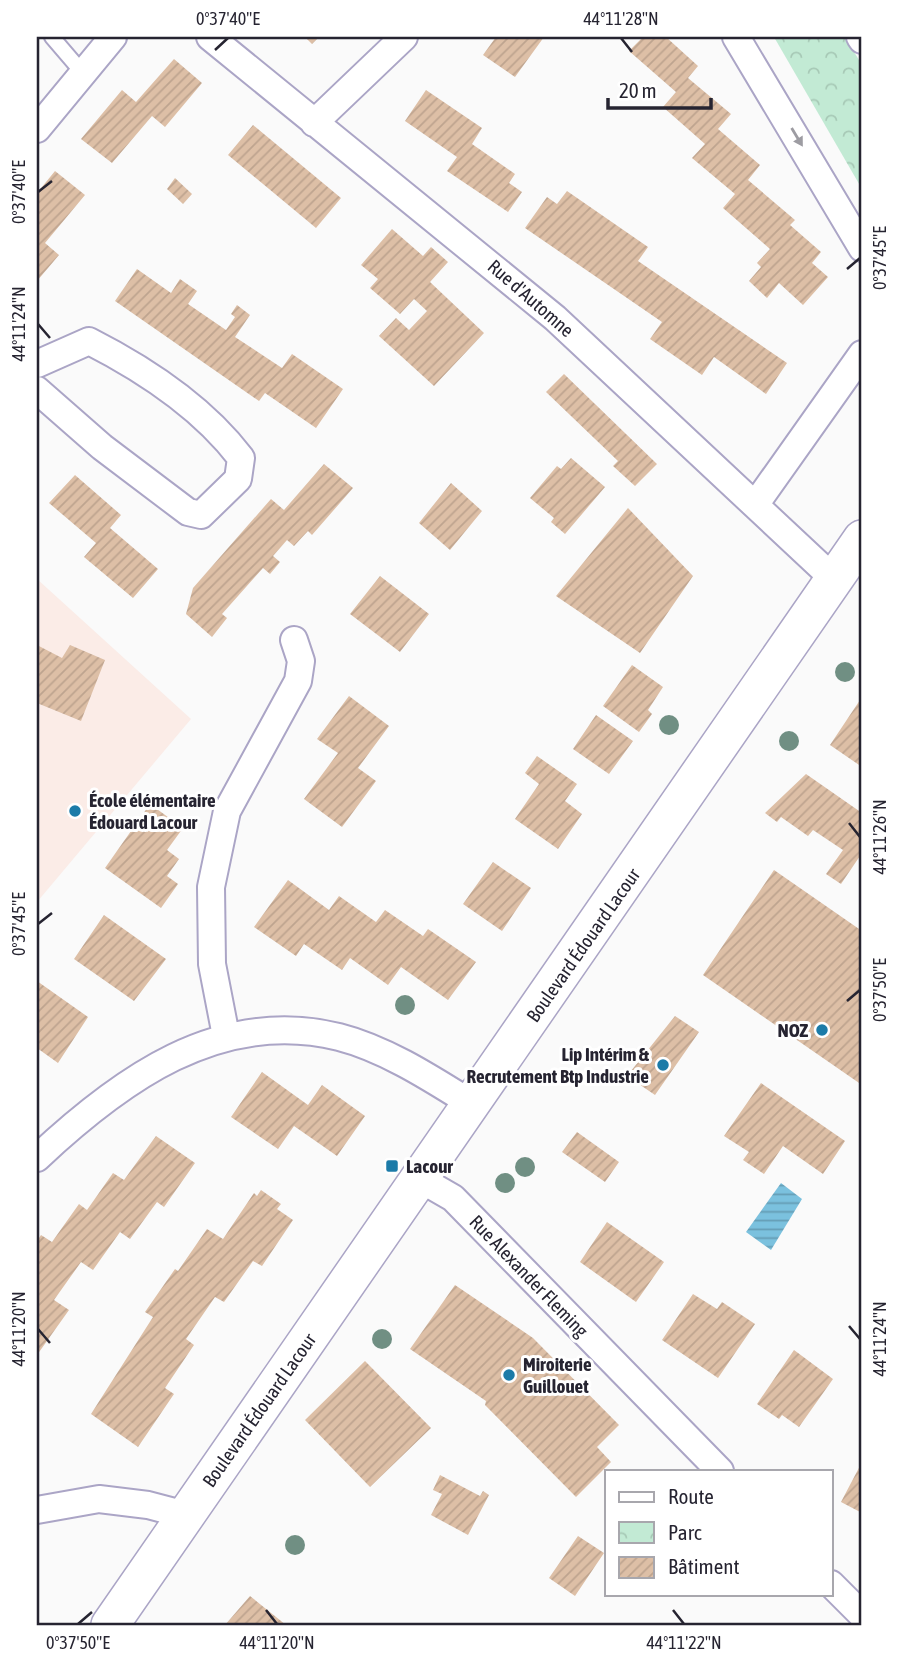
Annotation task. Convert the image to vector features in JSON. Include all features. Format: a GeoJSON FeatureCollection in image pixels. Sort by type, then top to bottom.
{"type":"FeatureCollection","features":[{"type":"Feature","properties":{"kind":"main road","name":"Boulevard Édouard Lacour"},"geometry":{"type":"LineString","coordinates":[[110,1625],[862,539]]}},
{"type":"Feature","properties":{"kind":"street"},"geometry":{"type":"LineString","coordinates":[[37,129],[113,37]]}},
{"type":"Feature","properties":{"kind":"street","name":"Rue d'Automne"},"geometry":{"type":"LineString","coordinates":[[210,37],[555,318],[834,579]]}},
{"type":"Feature","properties":{"kind":"street"},"geometry":{"type":"LineString","coordinates":[[314,123],[404,37]]}},
{"type":"Feature","properties":{"kind":"street"},"geometry":{"type":"LineString","coordinates":[[736,37],[862,248]]}},
{"type":"Feature","properties":{"kind":"street"},"geometry":{"type":"LineString","coordinates":[[37,364],[89,341],[129,361],[222,433],[241,458],[238,479],[201,515],[188,512],[102,447],[37,390]]}},
{"type":"Feature","properties":{"kind":"street"},"geometry":{"type":"LineString","coordinates":[[755,505],[862,354]]}},
{"type":"Feature","properties":{"kind":"street"},"geometry":{"type":"LineString","coordinates":[[226,1036],[212,964],[211,887],[226,811],[298,681],[301,661],[294,640]]}},
{"type":"Feature","properties":{"kind":"street"},"geometry":{"type":"LineString","coordinates":[[37,1158],[88,1110],[131,1079],[187,1051],[226,1036],[288,1031],[341,1037],[389,1057],[472,1104]]}},
{"type":"Feature","properties":{"kind":"street","name":"Rue Alexander Fleming"},"geometry":{"type":"LineString","coordinates":[[420,1179],[453,1198],[719,1470]]}},
{"type":"Feature","properties":{"kind":"street"},"geometry":{"type":"LineString","coordinates":[[37,1510],[99,1499],[148,1505],[186,1515]]}},
{"type":"Feature","properties":{"kind":"street"},"geometry":{"type":"LineString","coordinates":[[832,1585],[862,1615]]}},
{"type":"Feature","properties":{"kind":"lane"},"geometry":{"type":"LineString","coordinates":[[52,37],[82,72]]}},
{"type":"Feature","properties":{"kind":"shaded area","name":"École élémentaire Édouard Lacour"},"geometry":{"type":"Polygon","coordinates":[[[37,579],[191,719],[37,902],[37,579]]]}},
{"type":"Feature","properties":{"kind":"green space"},"geometry":{"type":"Polygon","coordinates":[[[774,37],[845,37],[862,65],[862,189],[774,37]]]}},
{"type":"Feature","properties":{"kind":"water"},"geometry":{"type":"Polygon","coordinates":[[[781,1183],[802,1199],[771,1250],[746,1232],[781,1183]]]}},
{"type":"Feature","properties":{"kind":"building"},"geometry":{"type":"Polygon","coordinates":[[[305,37],[319,37],[312,44],[305,37]]]}},
{"type":"Feature","properties":{"kind":"building"},"geometry":{"type":"Polygon","coordinates":[[[496,37],[544,37],[515,77],[483,55],[496,37]]]}},
{"type":"Feature","properties":{"kind":"building"},"geometry":{"type":"Polygon","coordinates":[[[643,37],[666,37],[698,66],[688,78],[731,114],[718,129],[760,165],[748,180],[795,220],[790,225],[821,252],[812,263],[828,277],[803,305],[779,283],[767,298],[749,281],[761,267],[757,263],[770,249],[723,208],[735,194],[692,158],[705,144],[663,107],[676,92],[629,51],[643,37]]]}},
{"type":"Feature","properties":{"kind":"building"},"geometry":{"type":"Polygon","coordinates":[[[174,59],[202,83],[165,127],[152,116],[112,163],[81,139],[122,90],[136,102],[174,59]]]}},
{"type":"Feature","properties":{"kind":"building"},"geometry":{"type":"Polygon","coordinates":[[[426,90],[482,128],[472,144],[515,174],[509,183],[522,192],[508,212],[447,171],[457,157],[405,121],[426,90]]]}},
{"type":"Feature","properties":{"kind":"building"},"geometry":{"type":"Polygon","coordinates":[[[253,125],[341,198],[316,228],[228,155],[253,125]]]}},
{"type":"Feature","properties":{"kind":"building"},"geometry":{"type":"Polygon","coordinates":[[[55,171],[85,195],[45,243],[59,255],[37,281],[37,193],[55,171]]]}},
{"type":"Feature","properties":{"kind":"building"},"geometry":{"type":"Polygon","coordinates":[[[175,178],[192,194],[183,204],[167,189],[175,178]]]}},
{"type":"Feature","properties":{"kind":"building"},"geometry":{"type":"Polygon","coordinates":[[[567,191],[648,247],[638,261],[787,363],[766,394],[714,357],[702,375],[650,339],[662,322],[525,228],[547,197],[557,204],[567,191]]]}},
{"type":"Feature","properties":{"kind":"building"},"geometry":{"type":"Polygon","coordinates":[[[392,229],[423,256],[431,247],[448,262],[430,282],[484,333],[434,386],[379,336],[396,318],[409,330],[427,311],[414,299],[400,314],[370,288],[378,279],[361,265],[392,229]]]}},
{"type":"Feature","properties":{"kind":"building"},"geometry":{"type":"Polygon","coordinates":[[[137,269],[171,293],[180,279],[197,291],[188,304],[226,330],[235,317],[231,314],[237,305],[250,315],[235,337],[282,368],[292,354],[343,389],[316,428],[265,393],[259,401],[115,301],[137,269]]]}},
{"type":"Feature","properties":{"kind":"building"},"geometry":{"type":"Polygon","coordinates":[[[564,374],[657,464],[635,486],[613,466],[618,461],[546,392],[564,374]]]}},
{"type":"Feature","properties":{"kind":"building"},"geometry":{"type":"Polygon","coordinates":[[[571,458],[605,487],[565,534],[551,522],[554,518],[530,498],[557,466],[561,469],[571,458]]]}},
{"type":"Feature","properties":{"kind":"building"},"geometry":{"type":"Polygon","coordinates":[[[324,464],[353,488],[312,535],[308,531],[294,546],[287,540],[273,556],[280,562],[270,574],[263,568],[222,614],[227,618],[212,637],[186,614],[193,588],[271,499],[284,510],[324,464]]]}},
{"type":"Feature","properties":{"kind":"building"},"geometry":{"type":"Polygon","coordinates":[[[75,475],[121,515],[110,528],[158,569],[133,598],[84,557],[96,543],[49,503],[75,475]]]}},
{"type":"Feature","properties":{"kind":"building"},"geometry":{"type":"Polygon","coordinates":[[[451,483],[482,511],[450,550],[419,523],[451,483]]]}},
{"type":"Feature","properties":{"kind":"building"},"geometry":{"type":"Polygon","coordinates":[[[628,508],[693,576],[640,653],[556,596],[628,508]]]}},
{"type":"Feature","properties":{"kind":"building"},"geometry":{"type":"Polygon","coordinates":[[[380,576],[429,614],[400,652],[350,614],[380,576]]]}},
{"type":"Feature","properties":{"kind":"building"},"geometry":{"type":"Polygon","coordinates":[[[37,645],[62,658],[70,645],[105,660],[81,721],[37,703],[37,645]]]}},
{"type":"Feature","properties":{"kind":"building"},"geometry":{"type":"Polygon","coordinates":[[[632,665],[663,687],[648,710],[652,714],[639,732],[603,706],[632,665]]]}},
{"type":"Feature","properties":{"kind":"building"},"geometry":{"type":"Polygon","coordinates":[[[349,696],[389,726],[358,768],[376,781],[342,827],[304,799],[338,753],[317,739],[349,696]]]}},
{"type":"Feature","properties":{"kind":"building"},"geometry":{"type":"Polygon","coordinates":[[[862,697],[862,767],[830,745],[862,697]]]}},
{"type":"Feature","properties":{"kind":"building"},"geometry":{"type":"Polygon","coordinates":[[[596,715],[633,741],[609,774],[573,749],[596,715]]]}},
{"type":"Feature","properties":{"kind":"building"},"geometry":{"type":"Polygon","coordinates":[[[537,756],[577,784],[565,801],[582,814],[558,849],[515,819],[539,784],[525,773],[537,756]]]}},
{"type":"Feature","properties":{"kind":"building"},"geometry":{"type":"Polygon","coordinates":[[[806,774],[862,813],[862,853],[841,884],[826,874],[843,850],[813,830],[808,836],[781,817],[777,822],[765,813],[806,774]]]}},
{"type":"Feature","properties":{"kind":"building"},"geometry":{"type":"Polygon","coordinates":[[[150,804],[183,828],[167,850],[179,859],[167,876],[178,884],[161,908],[105,868],[150,804]]]}},
{"type":"Feature","properties":{"kind":"building"},"geometry":{"type":"Polygon","coordinates":[[[493,862],[531,888],[502,931],[463,904],[493,862]]]}},
{"type":"Feature","properties":{"kind":"building","name":"NOZ"},"geometry":{"type":"Polygon","coordinates":[[[774,870],[862,931],[862,1085],[703,975],[774,870]]]}},
{"type":"Feature","properties":{"kind":"building"},"geometry":{"type":"Polygon","coordinates":[[[288,880],[329,910],[339,896],[376,922],[385,910],[423,936],[428,929],[476,962],[448,1000],[401,967],[388,985],[350,958],[342,970],[304,944],[296,956],[254,927],[288,880]]]}},
{"type":"Feature","properties":{"kind":"building"},"geometry":{"type":"Polygon","coordinates":[[[104,915],[166,959],[134,1001],[74,959],[104,915]]]}},
{"type":"Feature","properties":{"kind":"building"},"geometry":{"type":"Polygon","coordinates":[[[37,981],[88,1017],[58,1063],[37,1048],[37,981]]]}},
{"type":"Feature","properties":{"kind":"building"},"geometry":{"type":"Polygon","coordinates":[[[675,1016],[699,1032],[655,1095],[627,1076],[675,1016]]]}},
{"type":"Feature","properties":{"kind":"building"},"geometry":{"type":"Polygon","coordinates":[[[262,1072],[308,1105],[322,1085],[365,1116],[337,1156],[294,1126],[278,1149],[231,1117],[262,1072]]]}},
{"type":"Feature","properties":{"kind":"building"},"geometry":{"type":"Polygon","coordinates":[[[761,1083],[845,1141],[823,1174],[783,1146],[764,1174],[743,1160],[749,1152],[724,1136],[761,1083]]]}},
{"type":"Feature","properties":{"kind":"building"},"geometry":{"type":"Polygon","coordinates":[[[577,1132],[619,1162],[605,1182],[562,1152],[577,1132]]]}},
{"type":"Feature","properties":{"kind":"building"},"geometry":{"type":"Polygon","coordinates":[[[156,1136],[195,1163],[164,1207],[157,1202],[130,1239],[120,1232],[93,1270],[81,1262],[54,1300],[69,1310],[37,1355],[37,1241],[41,1235],[52,1242],[79,1204],[87,1210],[113,1173],[124,1180],[156,1136]]]}},
{"type":"Feature","properties":{"kind":"building"},"geometry":{"type":"Polygon","coordinates":[[[261,1190],[281,1204],[277,1209],[293,1220],[262,1266],[253,1261],[224,1302],[215,1297],[186,1339],[194,1345],[165,1388],[174,1394],[138,1447],[91,1414],[153,1317],[145,1312],[175,1269],[178,1271],[207,1229],[223,1239],[254,1193],[257,1196],[261,1190]]]}},
{"type":"Feature","properties":{"kind":"building"},"geometry":{"type":"Polygon","coordinates":[[[607,1222],[664,1262],[636,1302],[580,1262],[607,1222]]]}},
{"type":"Feature","properties":{"kind":"building","name":"Miroiterie Guillouet"},"geometry":{"type":"Polygon","coordinates":[[[455,1285],[533,1338],[619,1425],[597,1447],[611,1462],[576,1497],[485,1405],[486,1401],[410,1349],[455,1285]]]}},
{"type":"Feature","properties":{"kind":"building"},"geometry":{"type":"Polygon","coordinates":[[[693,1294],[717,1309],[722,1302],[755,1324],[718,1378],[662,1340],[693,1294]]]}},
{"type":"Feature","properties":{"kind":"building"},"geometry":{"type":"Polygon","coordinates":[[[794,1350],[833,1379],[799,1427],[782,1415],[779,1419],[757,1404],[794,1350]]]}},
{"type":"Feature","properties":{"kind":"building"},"geometry":{"type":"Polygon","coordinates":[[[365,1361],[431,1428],[370,1487],[305,1420],[365,1361]]]}},
{"type":"Feature","properties":{"kind":"building"},"geometry":{"type":"Polygon","coordinates":[[[862,1462],[862,1513],[841,1502],[862,1462]]]}},
{"type":"Feature","properties":{"kind":"building"},"geometry":{"type":"Polygon","coordinates":[[[440,1475],[480,1496],[483,1491],[489,1495],[468,1535],[431,1515],[442,1494],[433,1490],[440,1475]]]}},
{"type":"Feature","properties":{"kind":"building"},"geometry":{"type":"Polygon","coordinates":[[[578,1536],[604,1553],[575,1596],[549,1578],[578,1536]]]}},
{"type":"Feature","properties":{"kind":"building"},"geometry":{"type":"Polygon","coordinates":[[[250,1596],[286,1625],[225,1625],[250,1596]]]}},
{"type":"Feature","properties":{"kind":"place","name":"École élémentaire Édouard Lacour"},"geometry":{"type":"Point","coordinates":[75,811]}},
{"type":"Feature","properties":{"kind":"place","name":"NOZ"},"geometry":{"type":"Point","coordinates":[822,1030]}},
{"type":"Feature","properties":{"kind":"place","name":"Lip Intérim & Recrutement Btp Industrie"},"geometry":{"type":"Point","coordinates":[663,1065]}},
{"type":"Feature","properties":{"kind":"place","name":"Lacour"},"geometry":{"type":"Point","coordinates":[392,1166]}},
{"type":"Feature","properties":{"kind":"place","name":"Miroiterie Guillouet"},"geometry":{"type":"Point","coordinates":[509,1375]}}]}
